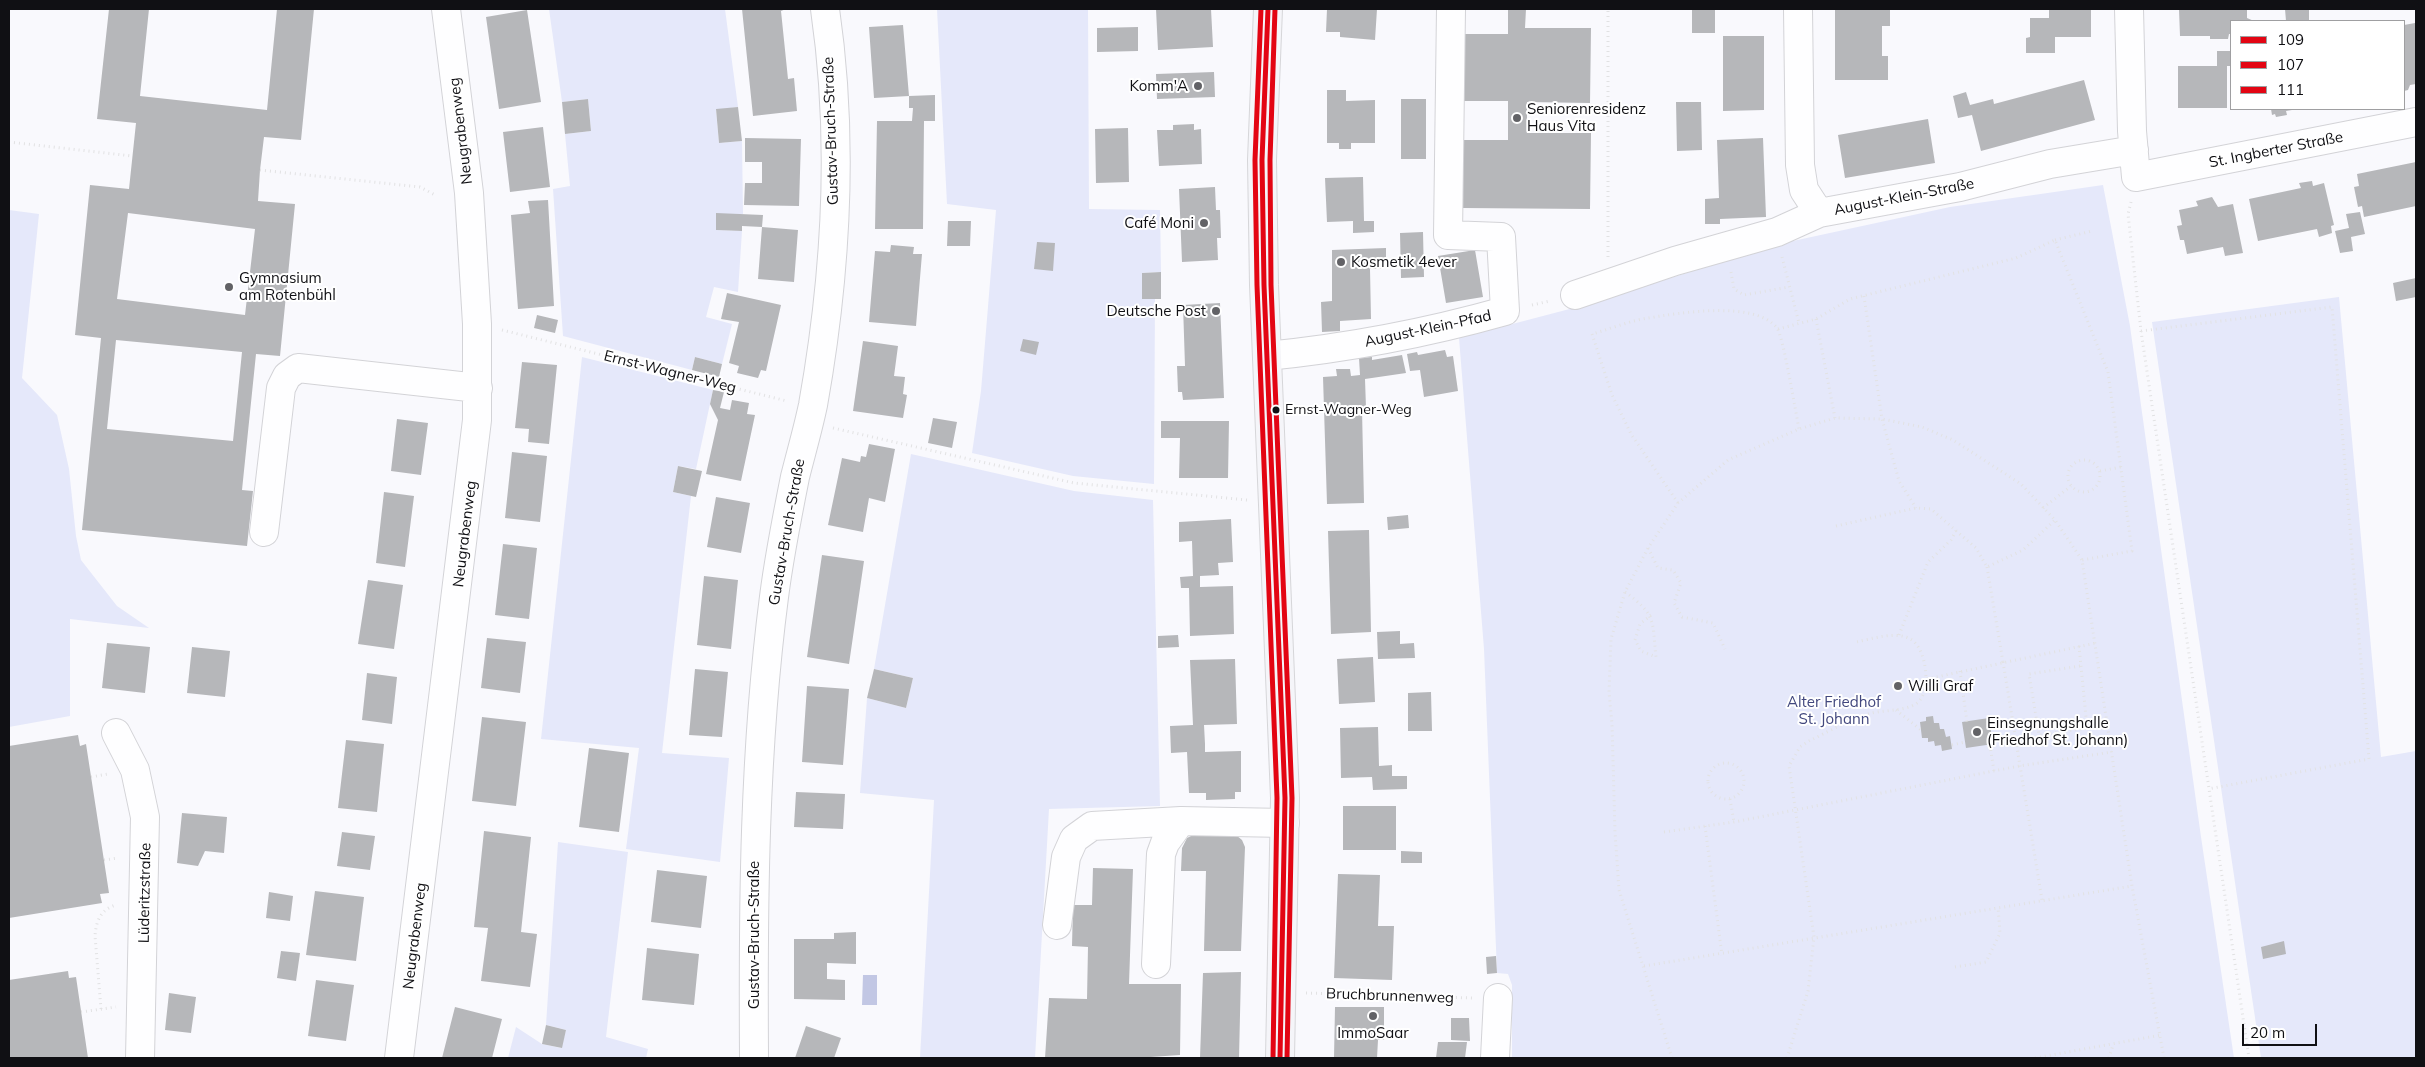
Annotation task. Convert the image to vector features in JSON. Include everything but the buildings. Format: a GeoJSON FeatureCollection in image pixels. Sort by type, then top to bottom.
{"type":"FeatureCollection","features":[{"type":"Feature","properties":{"kind":"main road"},"geometry":{"type":"LineString","coordinates":[[1268,9],[1262,152],[1267,356],[1285,824],[1283,993],[1280,1058]]}},
{"type":"Feature","properties":{"kind":"street","name":"Neugrabenweg"},"geometry":{"type":"LineString","coordinates":[[399,1058],[475,454],[478,388],[477,324],[469,193],[446,9]]}},
{"type":"Feature","properties":{"kind":"street","name":"Gustav-Bruch-Straße"},"geometry":{"type":"LineString","coordinates":[[754,1058],[754,859],[762,709],[774,597],[786,522],[811,414],[823,340],[835,176],[834,100],[825,9]]}},
{"type":"Feature","properties":{"kind":"street","name":"August-Klein-Pfad"},"geometry":{"type":"LineString","coordinates":[[1267,356],[1382,340],[1447,327],[1505,311],[1500,237],[1448,235],[1451,9]]}},
{"type":"Feature","properties":{"kind":"street","name":"August-Klein-Straße"},"geometry":{"type":"LineString","coordinates":[[1798,9],[1800,164],[1804,190],[1819,213],[1960,187],[2050,164],[2134,150]]}},
{"type":"Feature","properties":{"kind":"street"},"geometry":{"type":"LineString","coordinates":[[2129,9],[2136,177]]}},
{"type":"Feature","properties":{"kind":"street","name":"St. Ingberter Straße"},"geometry":{"type":"LineString","coordinates":[[2136,177],[2416,122]]}},
{"type":"Feature","properties":{"kind":"street"},"geometry":{"type":"LineString","coordinates":[[1564,298],[1675,262],[1777,232],[1819,213]]}},
{"type":"Feature","properties":{"kind":"street"},"geometry":{"type":"LineString","coordinates":[[264,532],[281,388],[287,376],[298,368],[478,388]]}},
{"type":"Feature","properties":{"kind":"street","name":"Lüderitzstraße"},"geometry":{"type":"LineString","coordinates":[[116,733],[135,770],[141,788],[146,817],[140,1058]]}},
{"type":"Feature","properties":{"kind":"street"},"geometry":{"type":"LineString","coordinates":[[1057,925],[1064,864],[1074,839],[1092,826],[1181,821],[1285,824]]}},
{"type":"Feature","properties":{"kind":"street"},"geometry":{"type":"LineString","coordinates":[[1156,964],[1161,854],[1165,843],[1181,821]]}},
{"type":"Feature","properties":{"kind":"street"},"geometry":{"type":"LineString","coordinates":[[1495,1058],[1498,998]]}},
{"type":"Feature","properties":{"kind":"path"},"geometry":{"type":"LineString","coordinates":[[1608,9],[1608,285]]}},
{"type":"Feature","properties":{"kind":"path"},"geometry":{"type":"LineString","coordinates":[[9,142],[132,156]]}},
{"type":"Feature","properties":{"kind":"path"},"geometry":{"type":"LineString","coordinates":[[260,170],[420,187],[435,195]]}},
{"type":"Feature","properties":{"kind":"path"},"geometry":{"type":"LineString","coordinates":[[2136,177],[2128,214],[2141,331],[2249,1058]]}},
{"type":"Feature","properties":{"kind":"path"},"geometry":{"type":"LineString","coordinates":[[1778,329],[1816,319],[1850,299],[2016,258],[2055,240],[2092,231]]}},
{"type":"Feature","properties":{"kind":"path"},"geometry":{"type":"LineString","coordinates":[[2055,240],[2108,372],[2132,551],[2082,560]]}},
{"type":"Feature","properties":{"kind":"path"},"geometry":{"type":"LineString","coordinates":[[1773,258],[1782,257]]}},
{"type":"Feature","properties":{"kind":"path"},"geometry":{"type":"LineString","coordinates":[[1734,268],[1731,273],[1734,289],[1744,295],[1789,288]]}},
{"type":"Feature","properties":{"kind":"path"},"geometry":{"type":"LineString","coordinates":[[1786,273],[1799,323]]}},
{"type":"Feature","properties":{"kind":"path"},"geometry":{"type":"LineString","coordinates":[[1864,296],[1882,419],[1899,480],[1916,508]]}},
{"type":"Feature","properties":{"kind":"path"},"geometry":{"type":"LineString","coordinates":[[1529,306],[1564,298]]}},
{"type":"Feature","properties":{"kind":"path"},"geometry":{"type":"LineString","coordinates":[[2141,331],[2332,307],[2370,759],[2208,789]]}},
{"type":"Feature","properties":{"kind":"path"},"geometry":{"type":"LineString","coordinates":[[1678,503],[1631,434],[1612,395],[1592,334],[1646,318],[1741,311],[1764,318],[1778,329],[1799,429]]}},
{"type":"Feature","properties":{"kind":"path"},"geometry":{"type":"LineString","coordinates":[[1816,319],[1835,418]]}},
{"type":"Feature","properties":{"kind":"path","name":"Ernst-Wagner-Weg"},"geometry":{"type":"LineString","coordinates":[[528,336],[811,414],[1074,483],[1231,499],[1273,500]]}},
{"type":"Feature","properties":{"kind":"path"},"geometry":{"type":"LineString","coordinates":[[1672,1058],[1619,890],[1609,692],[1611,639],[1625,592],[1648,548],[1678,503],[1728,460],[1799,429],[1835,418],[1882,419],[1922,427],[1953,440],[2021,484],[2055,520],[2082,560],[2132,886],[2164,1058]]}},
{"type":"Feature","properties":{"kind":"path"},"geometry":{"type":"LineString","coordinates":[[2088,460],[2097,466],[2100,471],[2100,482],[2094,490],[2084,493],[2071,486],[2068,481],[2069,470],[2077,462],[2088,460]]}},
{"type":"Feature","properties":{"kind":"path"},"geometry":{"type":"LineString","coordinates":[[2100,471],[2121,467]]}},
{"type":"Feature","properties":{"kind":"path"},"geometry":{"type":"LineString","coordinates":[[2043,508],[2071,486]]}},
{"type":"Feature","properties":{"kind":"path"},"geometry":{"type":"LineString","coordinates":[[1836,526],[1916,508],[1931,509],[1957,529],[1976,548],[1987,567],[2042,900]]}},
{"type":"Feature","properties":{"kind":"path"},"geometry":{"type":"LineString","coordinates":[[1987,567],[2023,550],[2055,520]]}},
{"type":"Feature","properties":{"kind":"path"},"geometry":{"type":"LineString","coordinates":[[1899,635],[1928,562],[1951,540],[1957,529]]}},
{"type":"Feature","properties":{"kind":"path"},"geometry":{"type":"LineString","coordinates":[[1648,548],[1658,568],[1673,570],[1680,583],[1674,602],[1682,617],[1713,622],[1725,649]]}},
{"type":"Feature","properties":{"kind":"path"},"geometry":{"type":"LineString","coordinates":[[1625,592],[1639,602],[1651,615],[1656,657],[1640,651],[1635,640],[1640,624],[1651,615]]}},
{"type":"Feature","properties":{"kind":"path"},"geometry":{"type":"LineString","coordinates":[[1787,1058],[1808,991],[1814,938],[1789,766],[1800,747],[1809,741],[1870,714],[1896,710],[1918,702],[1925,689],[1927,679],[1920,648],[1912,640],[1899,635],[1856,642]]}},
{"type":"Feature","properties":{"kind":"path"},"geometry":{"type":"LineString","coordinates":[[1927,679],[2096,644]]}},
{"type":"Feature","properties":{"kind":"path"},"geometry":{"type":"LineString","coordinates":[[2079,646],[2087,727]]}},
{"type":"Feature","properties":{"kind":"path"},"geometry":{"type":"LineString","coordinates":[[2080,666],[2029,674],[2039,735],[2108,725]]}},
{"type":"Feature","properties":{"kind":"path"},"geometry":{"type":"LineString","coordinates":[[1960,672],[1968,722]]}},
{"type":"Feature","properties":{"kind":"path"},"geometry":{"type":"LineString","coordinates":[[1896,710],[1921,730]]}},
{"type":"Feature","properties":{"kind":"path"},"geometry":{"type":"LineString","coordinates":[[1952,745],[1965,742]]}},
{"type":"Feature","properties":{"kind":"path"},"geometry":{"type":"LineString","coordinates":[[1990,745],[1994,771]]}},
{"type":"Feature","properties":{"kind":"path"},"geometry":{"type":"LineString","coordinates":[[1664,832],[1734,822],[2019,766],[2112,752]]}},
{"type":"Feature","properties":{"kind":"path"},"geometry":{"type":"LineString","coordinates":[[1722,763],[1735,765],[1743,774],[1743,787],[1740,792],[1730,799],[1714,794],[1708,785],[1710,774],[1722,763]]}},
{"type":"Feature","properties":{"kind":"path"},"geometry":{"type":"LineString","coordinates":[[1730,799],[1734,822]]}},
{"type":"Feature","properties":{"kind":"path"},"geometry":{"type":"LineString","coordinates":[[1705,826],[1722,954]]}},
{"type":"Feature","properties":{"kind":"path"},"geometry":{"type":"LineString","coordinates":[[1644,966],[2132,886]]}},
{"type":"Feature","properties":{"kind":"path"},"geometry":{"type":"LineString","coordinates":[[101,1009],[95,936],[99,918],[104,911],[115,905],[145,902]]}},
{"type":"Feature","properties":{"kind":"path"},"geometry":{"type":"LineString","coordinates":[[1955,967],[1986,962],[2000,933],[1998,907]]}},
{"type":"Feature","properties":{"kind":"path","name":"Bruchbrunnenweg"},"geometry":{"type":"LineString","coordinates":[[1283,993],[1498,998]]}},
{"type":"Feature","properties":{"kind":"path"},"geometry":{"type":"LineString","coordinates":[[81,1012],[142,1004]]}},
{"type":"Feature","properties":{"kind":"path"},"geometry":{"type":"LineString","coordinates":[[2035,1058],[2161,1035]]}},
{"type":"Feature","properties":{"kind":"path"},"geometry":{"type":"LineString","coordinates":[[2108,1058],[2113,1044]]}},
{"type":"Feature","properties":{"kind":"green space"},"geometry":{"type":"Polygon","coordinates":[[[549,9],[725,9],[738,107],[716,110],[719,143],[742,141],[743,214],[716,214],[716,230],[742,231],[738,292],[714,287],[706,317],[732,324],[722,364],[695,357],[692,370],[563,336],[553,189],[570,186],[565,134],[591,131],[588,99],[562,102],[549,9]]]}},
{"type":"Feature","properties":{"kind":"green space"},"geometry":{"type":"Polygon","coordinates":[[[937,9],[1088,9],[1089,209],[1160,210],[1161,272],[1142,273],[1143,299],[1155,299],[1154,484],[1073,476],[972,453],[981,391],[996,210],[947,204],[937,9]]]}},
{"type":"Feature","properties":{"kind":"green space","name":"Alter Friedhof St. Johann"},"geometry":{"type":"Polygon","coordinates":[[[2103,185],[2130,326],[2201,837],[2234,1058],[1512,1058],[1512,985],[1508,974],[1497,973],[1484,649],[1459,338],[1581,306],[1779,244],[1950,207],[2103,185]]]}},
{"type":"Feature","properties":{"kind":"green space"},"geometry":{"type":"Polygon","coordinates":[[[9,210],[39,214],[22,378],[57,415],[69,469],[76,536],[81,560],[117,606],[149,628],[70,619],[70,716],[9,727],[9,210]]]}},
{"type":"Feature","properties":{"kind":"green space"},"geometry":{"type":"Polygon","coordinates":[[[2339,297],[2381,757],[2416,751],[2416,1058],[2261,1058],[2152,322],[2339,297]]]}},
{"type":"Feature","properties":{"kind":"green space"},"geometry":{"type":"Polygon","coordinates":[[[582,357],[713,390],[696,469],[678,466],[673,492],[691,496],[662,753],[729,758],[720,862],[626,849],[639,748],[541,739],[582,357]]]}},
{"type":"Feature","properties":{"kind":"green space"},"geometry":{"type":"Polygon","coordinates":[[[911,454],[1074,491],[1153,500],[1160,806],[1049,809],[1035,1058],[920,1058],[934,800],[860,793],[867,698],[906,708],[913,678],[874,669],[911,454]]]}},
{"type":"Feature","properties":{"kind":"green space"},"geometry":{"type":"Polygon","coordinates":[[[558,842],[628,852],[606,1037],[648,1049],[646,1058],[508,1058],[516,1027],[542,1044],[561,1048],[566,1030],[546,1025],[558,842]]]}},
{"type":"Feature","properties":{"kind":"shaded area"},"geometry":{"type":"Polygon","coordinates":[[[863,975],[877,975],[877,1005],[862,1005],[863,975]]]}},
{"type":"Feature","properties":{"kind":"transit line","name":"107"},"geometry":{"type":"LineString","coordinates":[[1261,9],[1255,160],[1257,285],[1277,798],[1273,1058]]}},
{"type":"Feature","properties":{"kind":"transit line","name":"109"},"geometry":{"type":"LineString","coordinates":[[1268,9],[1262,160],[1264,285],[1285,798],[1280,1058]]}},
{"type":"Feature","properties":{"kind":"transit line","name":"111"},"geometry":{"type":"LineString","coordinates":[[1275,9],[1270,160],[1271,285],[1292,798],[1287,1058]]}},
{"type":"Feature","properties":{"kind":"place","name":"Komm'A"},"geometry":{"type":"Point","coordinates":[1198,86]}},
{"type":"Feature","properties":{"kind":"place","name":"Seniorenresidenz Haus Vita"},"geometry":{"type":"Point","coordinates":[1517,118]}},
{"type":"Feature","properties":{"kind":"place","name":"Café Moni"},"geometry":{"type":"Point","coordinates":[1204,223]}},
{"type":"Feature","properties":{"kind":"place","name":"Kosmetik 4ever"},"geometry":{"type":"Point","coordinates":[1341,262]}},
{"type":"Feature","properties":{"kind":"place","name":"Gymnasium am Rotenbühl"},"geometry":{"type":"Point","coordinates":[229,287]}},
{"type":"Feature","properties":{"kind":"place","name":"Deutsche Post"},"geometry":{"type":"Point","coordinates":[1216,311]}},
{"type":"Feature","properties":{"kind":"place","name":"Ernst-Wagner-Weg"},"geometry":{"type":"Point","coordinates":[1276,410]}},
{"type":"Feature","properties":{"kind":"place","name":"Willi Graf"},"geometry":{"type":"Point","coordinates":[1898,686]}},
{"type":"Feature","properties":{"kind":"place","name":"Einsegnungshalle (Friedhof St. Johann)"},"geometry":{"type":"Point","coordinates":[1977,732]}},
{"type":"Feature","properties":{"kind":"place","name":"ImmoSaar"},"geometry":{"type":"Point","coordinates":[1373,1016]}}]}
